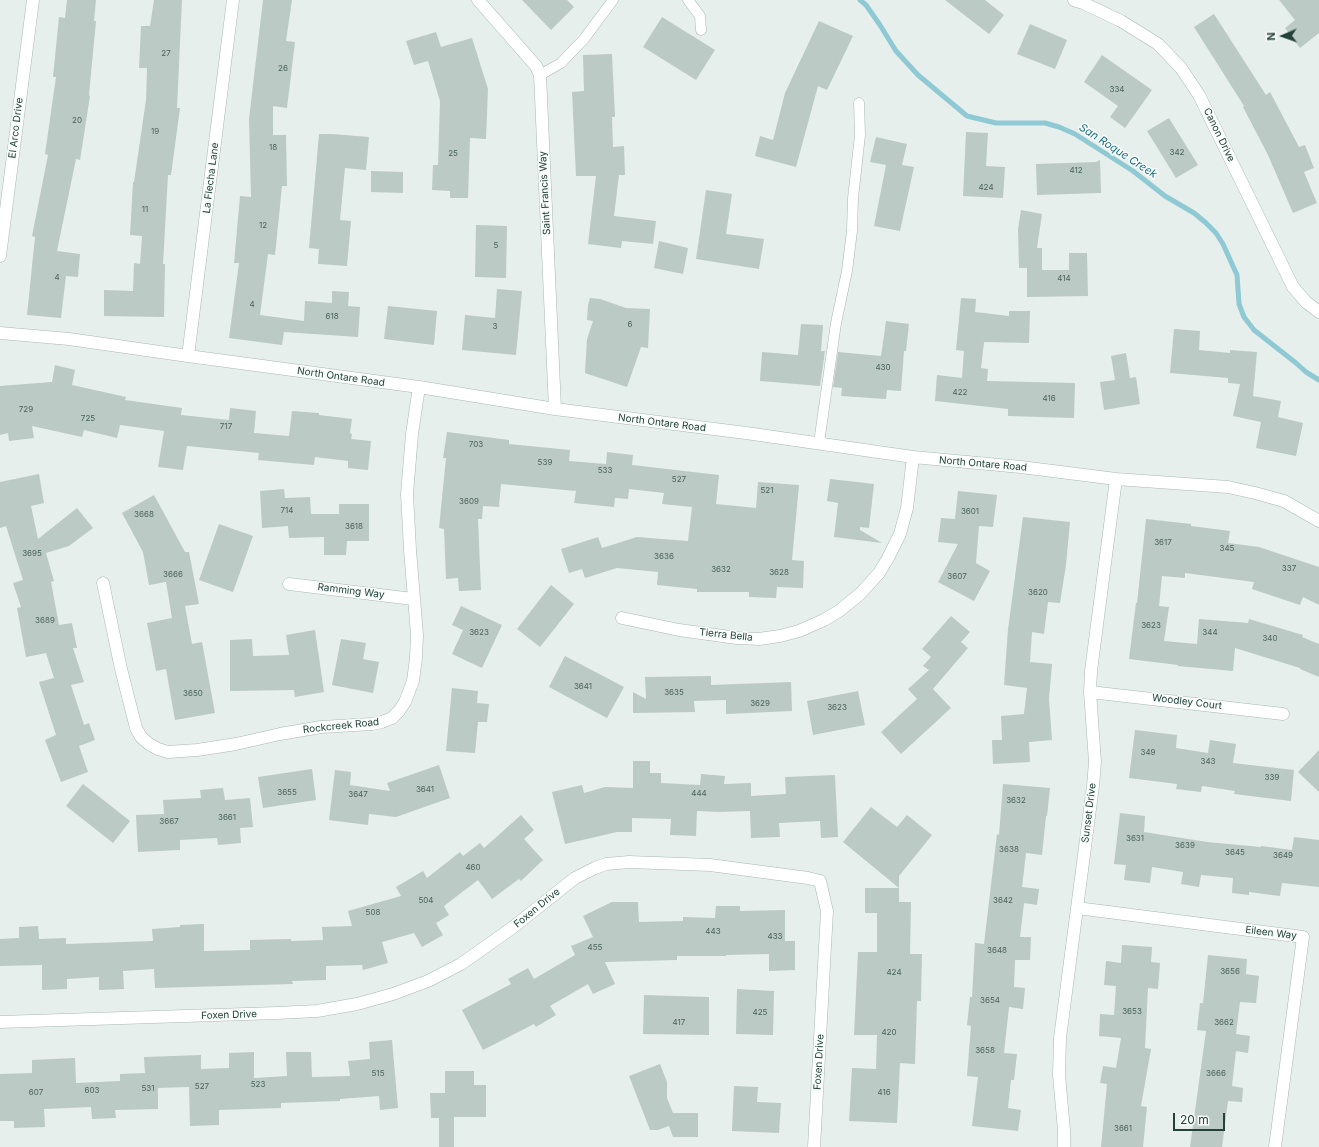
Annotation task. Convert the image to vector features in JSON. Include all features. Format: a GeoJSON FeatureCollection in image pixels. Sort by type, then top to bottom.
{"type":"FeatureCollection","features":[{"type":"Feature","properties":{"kind":"street","name":"El Arco Drive"},"geometry":{"type":"LineString","coordinates":[[0,256],[33,0]]}},
{"type":"Feature","properties":{"kind":"street","name":"La Flecha Lane"},"geometry":{"type":"LineString","coordinates":[[188,356],[233,0]]}},
{"type":"Feature","properties":{"kind":"street"},"geometry":{"type":"LineString","coordinates":[[478,0],[536,66],[540,75]]}},
{"type":"Feature","properties":{"kind":"street","name":"Canon Drive"},"geometry":{"type":"LineString","coordinates":[[1074,0],[1121,22],[1158,44],[1181,68],[1199,95],[1293,287],[1306,302],[1319,312]]}},
{"type":"Feature","properties":{"kind":"street","name":"Saint Francis Way"},"geometry":{"type":"LineString","coordinates":[[540,75],[555,409]]}},
{"type":"Feature","properties":{"kind":"street","name":"North Ontare Road"},"geometry":{"type":"LineString","coordinates":[[0,333],[70,339],[419,387],[555,409],[819,443],[913,458],[1021,467],[1116,479],[1228,488],[1255,492],[1284,501],[1319,521]]}},
{"type":"Feature","properties":{"kind":"street","name":"Rockcreek Road"},"geometry":{"type":"LineString","coordinates":[[104,583],[121,669],[136,728],[141,737],[158,749],[168,752],[197,750],[236,744],[321,727],[372,724],[392,718],[406,702],[416,658],[417,635],[413,599],[407,494],[412,434],[419,387]]}},
{"type":"Feature","properties":{"kind":"street","name":"Tierra Bella"},"geometry":{"type":"LineString","coordinates":[[622,618],[679,630],[737,638],[759,639],[793,633],[824,620],[839,611],[860,594],[879,573],[888,558],[900,534],[907,508],[913,458]]}},
{"type":"Feature","properties":{"kind":"street","name":"Sunset Drive"},"geometry":{"type":"LineString","coordinates":[[1064,1147],[1059,1075],[1060,1038],[1095,762],[1090,692],[1116,479]]}},
{"type":"Feature","properties":{"kind":"street","name":"Ramming Way"},"geometry":{"type":"LineString","coordinates":[[289,584],[413,599]]}},
{"type":"Feature","properties":{"kind":"street","name":"Woodley Court"},"geometry":{"type":"LineString","coordinates":[[1090,692],[1283,714]]}},
{"type":"Feature","properties":{"kind":"street","name":"Foxen Drive"},"geometry":{"type":"LineString","coordinates":[[0,1022],[317,1011],[357,1004],[393,994],[428,981],[461,964],[512,928],[574,878],[606,864],[629,862],[710,865],[808,878],[820,881],[827,911],[814,1147]]}},
{"type":"Feature","properties":{"kind":"street","name":"Eileen Way"},"geometry":{"type":"LineString","coordinates":[[1077,908],[1303,937],[1275,1147]]}},
{"type":"Feature","properties":{"kind":"lane"},"geometry":{"type":"LineString","coordinates":[[540,75],[561,63],[584,39],[613,0]]}},
{"type":"Feature","properties":{"kind":"lane"},"geometry":{"type":"LineString","coordinates":[[688,0],[700,16],[702,30]]}},
{"type":"Feature","properties":{"kind":"lane"},"geometry":{"type":"LineString","coordinates":[[819,443],[832,350],[852,231],[853,198],[860,135],[860,103]]}},
{"type":"Feature","properties":{"kind":"building"},"geometry":{"type":"Polygon","coordinates":[[[67,0],[96,0],[94,21],[96,21],[90,96],[80,160],[76,159],[57,251],[80,254],[78,277],[66,276],[61,318],[27,315],[35,237],[32,236],[48,155],[45,154],[56,77],[53,77],[59,17],[65,18],[67,0]]]}},
{"type":"Feature","properties":{"kind":"building"},"geometry":{"type":"Polygon","coordinates":[[[154,0],[182,0],[177,108],[180,108],[171,175],[168,175],[163,264],[165,264],[164,317],[104,316],[104,290],[133,291],[134,263],[140,264],[142,236],[130,235],[133,182],[146,100],[147,68],[139,68],[141,26],[150,26],[154,0]]]}},
{"type":"Feature","properties":{"kind":"building"},"geometry":{"type":"Polygon","coordinates":[[[263,0],[292,0],[286,41],[295,42],[287,108],[273,106],[273,135],[286,135],[287,186],[282,186],[275,255],[268,254],[260,315],[304,321],[305,301],[332,303],[332,291],[349,292],[348,306],[360,307],[358,337],[284,332],[282,345],[229,338],[239,263],[234,263],[240,196],[251,197],[249,119],[263,0]]]}},
{"type":"Feature","properties":{"kind":"building"},"geometry":{"type":"Polygon","coordinates":[[[522,0],[567,0],[574,7],[551,30],[522,0]]]}},
{"type":"Feature","properties":{"kind":"building"},"geometry":{"type":"Polygon","coordinates":[[[945,0],[985,0],[1004,15],[989,34],[945,0]]]}},
{"type":"Feature","properties":{"kind":"building"},"geometry":{"type":"Polygon","coordinates":[[[1279,0],[1319,0],[1319,33],[1300,48],[1285,28],[1295,20],[1279,0]]]}},
{"type":"Feature","properties":{"kind":"building"},"geometry":{"type":"Polygon","coordinates":[[[1214,14],[1266,95],[1270,92],[1299,147],[1305,145],[1314,168],[1304,172],[1317,203],[1293,213],[1268,155],[1243,107],[1244,106],[1194,27],[1214,14]]]}},
{"type":"Feature","properties":{"kind":"building"},"geometry":{"type":"Polygon","coordinates":[[[662,17],[715,50],[696,80],[643,47],[662,17]]]}},
{"type":"Feature","properties":{"kind":"building"},"geometry":{"type":"Polygon","coordinates":[[[819,21],[853,36],[827,90],[818,86],[796,167],[755,156],[760,136],[773,140],[785,93],[819,21]]]}},
{"type":"Feature","properties":{"kind":"building"},"geometry":{"type":"Polygon","coordinates":[[[1030,24],[1067,40],[1055,69],[1017,54],[1030,24]]]}},
{"type":"Feature","properties":{"kind":"building"},"geometry":{"type":"Polygon","coordinates":[[[436,32],[441,47],[472,38],[488,89],[486,139],[470,138],[468,198],[450,198],[450,191],[432,190],[433,165],[438,165],[440,101],[428,61],[414,65],[406,41],[436,32]]]}},
{"type":"Feature","properties":{"kind":"building"},"geometry":{"type":"Polygon","coordinates":[[[612,54],[615,117],[612,117],[613,147],[624,146],[625,175],[619,175],[614,216],[656,221],[653,244],[622,241],[621,248],[588,244],[596,176],[576,176],[572,92],[584,91],[583,55],[612,54]]]}},
{"type":"Feature","properties":{"kind":"building"},"geometry":{"type":"Polygon","coordinates":[[[1102,55],[1152,90],[1125,128],[1110,117],[1118,106],[1084,82],[1102,55]]]}},
{"type":"Feature","properties":{"kind":"building"},"geometry":{"type":"Polygon","coordinates":[[[1169,118],[1198,165],[1176,178],[1147,131],[1169,118]]]}},
{"type":"Feature","properties":{"kind":"building"},"geometry":{"type":"Polygon","coordinates":[[[966,132],[988,133],[986,166],[1005,167],[1003,198],[963,196],[966,132]]]}},
{"type":"Feature","properties":{"kind":"building"},"geometry":{"type":"Polygon","coordinates":[[[319,134],[369,137],[366,170],[345,168],[340,220],[351,221],[347,266],[318,264],[319,249],[309,248],[319,134]]]}},
{"type":"Feature","properties":{"kind":"building"},"geometry":{"type":"Polygon","coordinates":[[[876,137],[907,144],[902,165],[914,167],[900,231],[874,226],[886,165],[870,162],[876,137]]]}},
{"type":"Feature","properties":{"kind":"building"},"geometry":{"type":"Polygon","coordinates":[[[1100,160],[1101,193],[1037,195],[1036,164],[1096,162],[1100,160]]]}},
{"type":"Feature","properties":{"kind":"building"},"geometry":{"type":"Polygon","coordinates":[[[371,171],[403,172],[403,193],[371,192],[371,171]]]}},
{"type":"Feature","properties":{"kind":"building"},"geometry":{"type":"Polygon","coordinates":[[[706,190],[732,194],[726,234],[764,239],[759,269],[696,259],[706,190]]]}},
{"type":"Feature","properties":{"kind":"building"},"geometry":{"type":"Polygon","coordinates":[[[1021,210],[1042,214],[1037,248],[1042,248],[1042,270],[1069,270],[1069,253],[1087,253],[1088,296],[1027,297],[1027,268],[1019,268],[1018,229],[1021,210]]]}},
{"type":"Feature","properties":{"kind":"building"},"geometry":{"type":"Polygon","coordinates":[[[476,225],[507,226],[506,278],[475,277],[476,225]]]}},
{"type":"Feature","properties":{"kind":"building"},"geometry":{"type":"Polygon","coordinates":[[[659,241],[688,248],[683,274],[654,268],[659,241]]]}},
{"type":"Feature","properties":{"kind":"building"},"geometry":{"type":"Polygon","coordinates":[[[497,289],[522,291],[516,355],[462,350],[465,315],[495,318],[497,289]]]}},
{"type":"Feature","properties":{"kind":"building"},"geometry":{"type":"Polygon","coordinates":[[[590,298],[600,299],[626,308],[650,309],[648,348],[641,347],[627,387],[585,373],[587,339],[593,321],[587,320],[590,298]]]}},
{"type":"Feature","properties":{"kind":"building"},"geometry":{"type":"Polygon","coordinates":[[[961,298],[976,299],[975,312],[1009,316],[1009,311],[1030,311],[1029,343],[984,342],[981,368],[988,369],[987,381],[1075,383],[1074,418],[1008,416],[1008,409],[935,401],[937,375],[962,378],[964,351],[956,350],[961,298]]]}},
{"type":"Feature","properties":{"kind":"building"},"geometry":{"type":"Polygon","coordinates":[[[388,306],[437,311],[434,345],[384,339],[388,306]]]}},
{"type":"Feature","properties":{"kind":"building"},"geometry":{"type":"Polygon","coordinates":[[[886,321],[909,324],[906,351],[904,351],[901,391],[887,390],[886,399],[841,396],[842,388],[833,387],[838,352],[881,356],[886,321]]]}},
{"type":"Feature","properties":{"kind":"building"},"geometry":{"type":"Polygon","coordinates":[[[801,324],[823,325],[821,351],[825,351],[820,386],[760,381],[762,352],[798,355],[801,324]]]}},
{"type":"Feature","properties":{"kind":"building"},"geometry":{"type":"Polygon","coordinates":[[[1174,329],[1200,331],[1199,350],[1230,353],[1230,350],[1257,352],[1253,396],[1281,401],[1278,417],[1303,423],[1296,456],[1256,448],[1261,422],[1233,416],[1240,384],[1228,383],[1228,378],[1170,373],[1174,329]]]}},
{"type":"Feature","properties":{"kind":"building"},"geometry":{"type":"Polygon","coordinates":[[[1126,353],[1130,378],[1136,377],[1140,404],[1104,410],[1100,382],[1115,380],[1111,356],[1126,353]]]}},
{"type":"Feature","properties":{"kind":"building"},"geometry":{"type":"Polygon","coordinates":[[[55,365],[75,370],[72,385],[126,397],[125,400],[182,408],[181,415],[229,420],[230,408],[256,411],[254,433],[289,436],[292,411],[319,413],[319,415],[352,419],[350,433],[352,434],[351,439],[371,441],[368,470],[348,468],[348,461],[315,457],[314,465],[258,460],[259,453],[187,446],[183,470],[158,467],[164,431],[120,425],[117,438],[84,430],[82,437],[32,426],[34,438],[9,441],[8,433],[0,435],[0,386],[52,382],[55,365]]]}},
{"type":"Feature","properties":{"kind":"building"},"geometry":{"type":"Polygon","coordinates":[[[447,432],[509,440],[509,444],[570,450],[569,461],[606,464],[607,452],[633,455],[632,465],[719,475],[716,504],[756,508],[758,482],[799,485],[792,560],[804,561],[803,588],[777,587],[776,598],[749,597],[749,592],[697,592],[697,589],[657,585],[658,572],[617,568],[585,578],[582,569],[569,573],[561,549],[598,537],[602,548],[637,537],[688,541],[692,507],[662,504],[664,493],[629,489],[628,499],[615,498],[614,507],[574,503],[576,491],[501,484],[499,507],[483,506],[482,519],[478,519],[481,590],[459,591],[458,578],[446,579],[444,529],[439,528],[446,458],[443,458],[447,432]]]}},
{"type":"Feature","properties":{"kind":"building"},"geometry":{"type":"Polygon","coordinates":[[[39,474],[44,503],[31,506],[38,539],[77,508],[93,528],[69,546],[46,553],[54,581],[51,582],[59,625],[72,623],[77,648],[73,648],[84,682],[71,685],[84,725],[89,723],[95,740],[79,746],[88,772],[61,782],[45,740],[56,735],[39,682],[54,678],[46,653],[26,657],[17,608],[21,607],[13,583],[23,580],[6,526],[0,528],[0,482],[39,474]]]}},
{"type":"Feature","properties":{"kind":"building"},"geometry":{"type":"Polygon","coordinates":[[[830,479],[874,484],[869,528],[860,527],[860,530],[882,543],[834,537],[838,503],[827,501],[830,479]]]}},
{"type":"Feature","properties":{"kind":"building"},"geometry":{"type":"Polygon","coordinates":[[[284,489],[285,498],[310,497],[311,514],[339,514],[339,504],[369,504],[369,541],[347,541],[346,555],[324,555],[324,537],[289,538],[288,526],[262,528],[260,491],[284,489]]]}},
{"type":"Feature","properties":{"kind":"building"},"geometry":{"type":"Polygon","coordinates":[[[958,491],[997,495],[993,527],[979,526],[976,563],[990,571],[974,601],[938,582],[958,544],[938,542],[941,518],[955,519],[958,491]]]}},
{"type":"Feature","properties":{"kind":"building"},"geometry":{"type":"Polygon","coordinates":[[[154,495],[185,552],[189,552],[199,604],[185,606],[192,644],[202,642],[215,713],[175,720],[166,669],[156,671],[147,623],[172,618],[166,582],[149,585],[143,552],[122,513],[154,495]]]}},
{"type":"Feature","properties":{"kind":"building"},"geometry":{"type":"Polygon","coordinates":[[[1023,517],[1070,522],[1066,565],[1060,603],[1048,602],[1044,634],[1032,632],[1030,662],[1052,664],[1049,699],[1052,740],[1029,742],[1030,762],[993,764],[992,740],[1002,740],[1001,716],[1024,714],[1027,688],[1004,685],[1008,629],[1023,517]]]}},
{"type":"Feature","properties":{"kind":"building"},"geometry":{"type":"Polygon","coordinates":[[[1146,519],[1191,524],[1191,526],[1230,531],[1228,543],[1259,547],[1319,567],[1319,605],[1303,597],[1300,605],[1252,589],[1254,582],[1185,573],[1185,578],[1162,576],[1159,606],[1169,607],[1164,641],[1197,644],[1199,619],[1248,623],[1249,619],[1303,635],[1302,637],[1319,644],[1319,677],[1300,668],[1235,648],[1233,671],[1178,666],[1129,659],[1146,519]]]}},
{"type":"Feature","properties":{"kind":"building"},"geometry":{"type":"Polygon","coordinates":[[[219,524],[253,536],[233,592],[199,580],[219,524]]]}},
{"type":"Feature","properties":{"kind":"building"},"geometry":{"type":"Polygon","coordinates":[[[551,585],[574,604],[540,647],[517,629],[551,585]]]}},
{"type":"Feature","properties":{"kind":"building"},"geometry":{"type":"Polygon","coordinates":[[[461,606],[502,625],[482,668],[452,654],[463,630],[452,625],[461,606]]]}},
{"type":"Feature","properties":{"kind":"building"},"geometry":{"type":"Polygon","coordinates":[[[951,616],[970,632],[961,642],[968,648],[933,689],[951,708],[901,754],[881,732],[917,699],[908,689],[929,670],[923,666],[931,657],[922,649],[951,616]]]}},
{"type":"Feature","properties":{"kind":"building"},"geometry":{"type":"Polygon","coordinates":[[[315,630],[324,692],[295,697],[294,690],[230,691],[230,640],[252,639],[253,656],[289,655],[286,635],[315,630]]]}},
{"type":"Feature","properties":{"kind":"building"},"geometry":{"type":"Polygon","coordinates":[[[341,639],[366,643],[363,659],[379,662],[373,693],[332,685],[341,639]]]}},
{"type":"Feature","properties":{"kind":"building"},"geometry":{"type":"Polygon","coordinates":[[[565,656],[624,687],[607,718],[549,687],[565,656]]]}},
{"type":"Feature","properties":{"kind":"building"},"geometry":{"type":"Polygon","coordinates":[[[711,676],[711,685],[791,682],[792,711],[726,714],[726,700],[694,701],[695,712],[633,713],[633,692],[646,699],[645,677],[711,676]]]}},
{"type":"Feature","properties":{"kind":"building"},"geometry":{"type":"Polygon","coordinates":[[[452,688],[478,691],[477,703],[489,704],[487,722],[478,722],[475,753],[446,751],[452,688]]]}},
{"type":"Feature","properties":{"kind":"building"},"geometry":{"type":"Polygon","coordinates":[[[858,691],[865,725],[813,735],[807,701],[858,691]]]}},
{"type":"Feature","properties":{"kind":"building"},"geometry":{"type":"Polygon","coordinates":[[[1135,730],[1177,735],[1176,748],[1208,753],[1210,740],[1236,744],[1233,763],[1294,770],[1291,801],[1234,794],[1235,791],[1202,786],[1201,792],[1176,789],[1177,784],[1129,778],[1135,730]]]}},
{"type":"Feature","properties":{"kind":"building"},"geometry":{"type":"Polygon","coordinates":[[[1319,750],[1319,792],[1298,772],[1319,750]]]}},
{"type":"Feature","properties":{"kind":"building"},"geometry":{"type":"Polygon","coordinates":[[[633,761],[650,761],[650,773],[661,773],[661,783],[700,785],[701,774],[725,776],[724,784],[751,783],[751,796],[786,794],[785,777],[835,775],[838,837],[821,838],[820,821],[779,823],[780,837],[751,838],[750,811],[697,811],[696,836],[670,835],[671,819],[632,818],[632,832],[617,832],[565,844],[552,792],[582,785],[584,793],[605,787],[633,788],[633,761]]]}},
{"type":"Feature","properties":{"kind":"building"},"geometry":{"type":"Polygon","coordinates":[[[439,765],[450,798],[396,817],[369,814],[368,825],[329,820],[335,770],[351,772],[350,785],[390,791],[387,783],[439,765]]]}},
{"type":"Feature","properties":{"kind":"building"},"geometry":{"type":"Polygon","coordinates":[[[312,769],[316,800],[263,808],[258,777],[312,769]]]}},
{"type":"Feature","properties":{"kind":"building"},"geometry":{"type":"Polygon","coordinates":[[[83,784],[130,821],[113,843],[66,806],[83,784]]]}},
{"type":"Feature","properties":{"kind":"building"},"geometry":{"type":"Polygon","coordinates":[[[1003,784],[1050,788],[1042,855],[1026,853],[1022,887],[1039,889],[1037,905],[1024,903],[1020,937],[1031,937],[1030,960],[1015,960],[1014,987],[1025,988],[1023,1009],[1009,1007],[1004,1053],[1017,1054],[1014,1080],[1011,1080],[1008,1108],[1021,1110],[1018,1131],[972,1126],[978,1077],[967,1076],[971,1026],[967,1025],[970,997],[972,997],[975,943],[984,944],[997,834],[999,835],[1003,784]]]}},
{"type":"Feature","properties":{"kind":"building"},"geometry":{"type":"Polygon","coordinates":[[[223,788],[225,800],[250,798],[253,827],[240,828],[241,843],[218,845],[217,838],[180,840],[180,850],[138,852],[136,815],[164,814],[163,800],[201,798],[200,790],[223,788]]]}},
{"type":"Feature","properties":{"kind":"building"},"geometry":{"type":"Polygon","coordinates":[[[871,807],[897,827],[907,815],[932,835],[899,876],[899,888],[843,842],[871,807]]]}},
{"type":"Feature","properties":{"kind":"building"},"geometry":{"type":"Polygon","coordinates":[[[1120,813],[1145,816],[1144,832],[1207,842],[1292,850],[1294,837],[1319,840],[1319,887],[1282,883],[1280,896],[1249,892],[1249,895],[1232,893],[1233,878],[1201,875],[1199,887],[1181,884],[1183,872],[1152,867],[1150,883],[1124,880],[1126,865],[1114,864],[1120,813]]]}},
{"type":"Feature","properties":{"kind":"building"},"geometry":{"type":"Polygon","coordinates":[[[521,815],[534,830],[524,839],[543,860],[521,881],[519,879],[492,899],[478,880],[444,906],[449,915],[436,923],[443,935],[422,947],[414,933],[382,942],[388,963],[363,970],[362,965],[326,966],[326,980],[292,981],[293,984],[155,988],[154,969],[123,971],[124,989],[99,990],[99,977],[67,979],[67,989],[42,990],[42,965],[0,966],[0,939],[19,938],[19,927],[38,926],[39,939],[66,938],[66,944],[153,941],[152,929],[180,927],[180,925],[204,924],[204,951],[250,950],[250,940],[323,940],[322,927],[352,926],[348,911],[401,896],[396,887],[423,871],[427,878],[460,852],[463,856],[480,843],[484,848],[521,815]]]}},
{"type":"Feature","properties":{"kind":"building"},"geometry":{"type":"Polygon","coordinates":[[[865,888],[899,888],[899,902],[911,902],[910,954],[922,954],[921,1001],[917,1001],[915,1064],[900,1063],[897,1123],[849,1121],[852,1068],[876,1069],[877,1035],[854,1035],[858,952],[877,952],[877,913],[865,913],[865,888]]]}},
{"type":"Feature","properties":{"kind":"building"},"geometry":{"type":"Polygon","coordinates":[[[612,902],[638,902],[639,922],[683,921],[683,917],[715,918],[716,906],[740,906],[740,911],[785,910],[785,941],[795,941],[795,970],[769,971],[769,954],[677,956],[677,960],[605,962],[615,984],[593,994],[588,984],[550,1006],[556,1015],[536,1027],[534,1024],[483,1050],[462,1010],[511,984],[508,979],[528,968],[534,979],[575,955],[571,946],[593,937],[583,916],[612,902]]]}},
{"type":"Feature","properties":{"kind":"building"},"geometry":{"type":"Polygon","coordinates":[[[1122,945],[1152,947],[1151,962],[1160,963],[1158,989],[1148,988],[1145,1048],[1151,1049],[1141,1106],[1147,1107],[1143,1147],[1101,1147],[1107,1084],[1100,1083],[1103,1066],[1116,1068],[1121,1038],[1099,1036],[1100,1014],[1114,1015],[1116,986],[1104,985],[1106,961],[1121,963],[1122,945]]]}},
{"type":"Feature","properties":{"kind":"building"},"geometry":{"type":"Polygon","coordinates":[[[1208,955],[1247,959],[1246,974],[1259,976],[1256,1003],[1240,1002],[1236,1034],[1250,1036],[1248,1053],[1236,1051],[1232,1086],[1243,1088],[1242,1102],[1228,1101],[1222,1147],[1190,1147],[1206,1031],[1197,1030],[1200,1003],[1203,1003],[1208,955]]]}},
{"type":"Feature","properties":{"kind":"building"},"geometry":{"type":"Polygon","coordinates":[[[737,989],[774,991],[773,1035],[736,1034],[737,989]]]}},
{"type":"Feature","properties":{"kind":"building"},"geometry":{"type":"Polygon","coordinates":[[[644,995],[709,997],[709,1035],[643,1034],[644,995]]]}},
{"type":"Feature","properties":{"kind":"building"},"geometry":{"type":"Polygon","coordinates":[[[392,1040],[398,1108],[380,1110],[379,1096],[340,1099],[340,1101],[281,1103],[281,1108],[219,1110],[219,1125],[190,1126],[189,1087],[158,1088],[158,1109],[115,1110],[116,1118],[92,1119],[91,1107],[44,1109],[45,1127],[14,1128],[14,1121],[0,1121],[0,1074],[32,1073],[32,1060],[75,1058],[76,1083],[120,1081],[120,1074],[145,1073],[144,1057],[201,1055],[201,1069],[229,1068],[229,1053],[254,1052],[254,1078],[287,1076],[286,1052],[311,1052],[312,1077],[350,1076],[348,1061],[370,1059],[369,1042],[392,1040]]]}},
{"type":"Feature","properties":{"kind":"building"},"geometry":{"type":"Polygon","coordinates":[[[660,1064],[667,1082],[667,1098],[673,1113],[698,1113],[698,1137],[673,1137],[669,1126],[658,1130],[650,1130],[629,1076],[660,1064]]]}},
{"type":"Feature","properties":{"kind":"building"},"geometry":{"type":"Polygon","coordinates":[[[445,1071],[474,1071],[474,1085],[486,1085],[486,1117],[454,1117],[454,1147],[439,1147],[439,1118],[431,1118],[430,1093],[445,1093],[445,1071]]]}},
{"type":"Feature","properties":{"kind":"building"},"geometry":{"type":"Polygon","coordinates":[[[734,1086],[758,1087],[757,1102],[781,1103],[779,1133],[732,1131],[734,1086]]]}},
{"type":"Feature","properties":{"kind":"waterway","name":"San Roque Creek"},"geometry":{"type":"LineString","coordinates":[[860,0],[866,5],[896,51],[918,75],[967,116],[996,123],[1045,123],[1075,134],[1133,171],[1165,196],[1194,213],[1205,222],[1216,233],[1223,244],[1237,275],[1239,304],[1244,317],[1254,330],[1306,372],[1319,380]]}}]}
